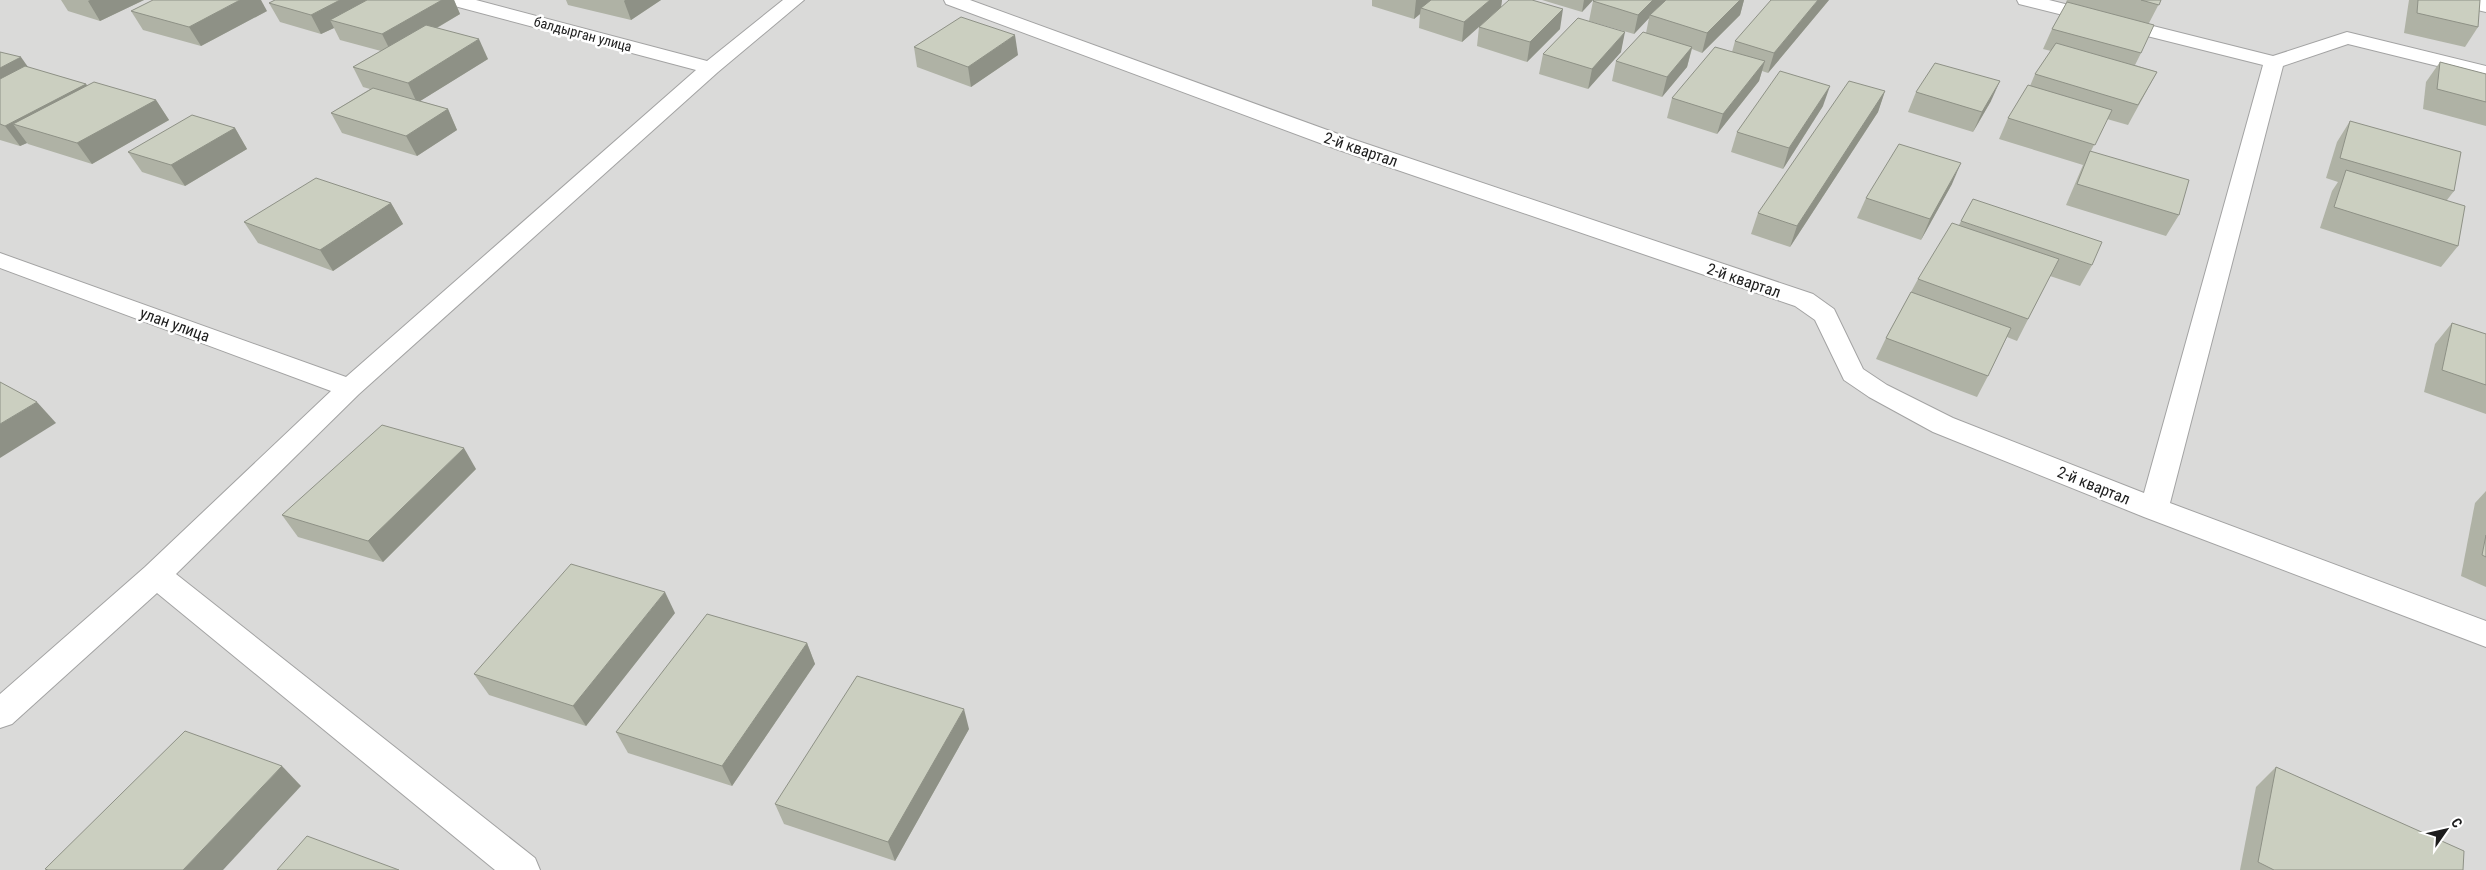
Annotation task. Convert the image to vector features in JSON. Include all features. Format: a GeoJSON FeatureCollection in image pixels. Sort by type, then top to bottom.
{"type":"FeatureCollection","features":[{"type":"Feature","properties":{"kind":"street","name":"балдырган улица"},"geometry":{"type":"LineString","coordinates":[[454,0],[711,68]]}},
{"type":"Feature","properties":{"kind":"street"},"geometry":{"type":"LineString","coordinates":[[0,714],[156,575],[350,388],[711,68],[795,0]]}},
{"type":"Feature","properties":{"kind":"street","name":"2-й квартал"},"geometry":{"type":"LineString","coordinates":[[953,0],[1344,144],[1804,300],[1825,316],[1853,374],[1878,391],[1943,425],[2154,509],[2486,634]]}},
{"type":"Feature","properties":{"kind":"street"},"geometry":{"type":"LineString","coordinates":[[2026,0],[2274,62],[2347,38],[2486,72]]}},
{"type":"Feature","properties":{"kind":"street"},"geometry":{"type":"LineString","coordinates":[[2458,0],[2486,6]]}},
{"type":"Feature","properties":{"kind":"street"},"geometry":{"type":"LineString","coordinates":[[2154,509],[2274,62]]}},
{"type":"Feature","properties":{"kind":"street","name":"улан улица"},"geometry":{"type":"LineString","coordinates":[[0,260],[350,388]]}},
{"type":"Feature","properties":{"kind":"street"},"geometry":{"type":"LineString","coordinates":[[156,575],[522,870]]}},
{"type":"Feature","properties":{"kind":"shaded area"},"geometry":{"type":"Polygon","coordinates":[[[0,0],[2486,0],[2486,870],[0,870],[0,0]]]}},
{"type":"Feature","properties":{"kind":"building"},"geometry":{"type":"Polygon","coordinates":[[[153,0],[240,0],[189,27],[131,11],[153,0]]]}},
{"type":"Feature","properties":{"kind":"building"},"geometry":{"type":"Polygon","coordinates":[[[275,0],[340,0],[311,15],[269,3],[275,0]]]}},
{"type":"Feature","properties":{"kind":"building"},"geometry":{"type":"Polygon","coordinates":[[[367,0],[442,0],[382,34],[330,20],[367,0]]]}},
{"type":"Feature","properties":{"kind":"building"},"geometry":{"type":"Polygon","coordinates":[[[1431,0],[1490,0],[1464,22],[1421,8],[1431,0]]]}},
{"type":"Feature","properties":{"kind":"building"},"geometry":{"type":"Polygon","coordinates":[[[1509,0],[1532,0],[1563,9],[1530,42],[1479,27],[1509,0]]]}},
{"type":"Feature","properties":{"kind":"building"},"geometry":{"type":"Polygon","coordinates":[[[1594,0],[1653,0],[1638,15],[1594,0]]]}},
{"type":"Feature","properties":{"kind":"building"},"geometry":{"type":"Polygon","coordinates":[[[1666,0],[1740,0],[1707,33],[1650,15],[1666,0]]]}},
{"type":"Feature","properties":{"kind":"building"},"geometry":{"type":"Polygon","coordinates":[[[1771,0],[1818,0],[1774,53],[1735,41],[1771,0]]]}},
{"type":"Feature","properties":{"kind":"building"},"geometry":{"type":"Polygon","coordinates":[[[2141,0],[2161,0],[2159,5],[2141,0]]]}},
{"type":"Feature","properties":{"kind":"building"},"geometry":{"type":"Polygon","coordinates":[[[2418,0],[2480,0],[2478,27],[2417,13],[2418,0]]]}},
{"type":"Feature","properties":{"kind":"building"},"geometry":{"type":"Polygon","coordinates":[[[2067,2],[2154,25],[2141,53],[2052,29],[2067,2]]]}},
{"type":"Feature","properties":{"kind":"building"},"geometry":{"type":"Polygon","coordinates":[[[961,17],[1015,35],[968,67],[914,47],[961,17]]]}},
{"type":"Feature","properties":{"kind":"building"},"geometry":{"type":"Polygon","coordinates":[[[1578,18],[1625,32],[1592,69],[1543,54],[1578,18]]]}},
{"type":"Feature","properties":{"kind":"building"},"geometry":{"type":"Polygon","coordinates":[[[426,25],[479,39],[408,83],[353,67],[426,25]]]}},
{"type":"Feature","properties":{"kind":"building"},"geometry":{"type":"Polygon","coordinates":[[[1643,32],[1692,47],[1667,77],[1616,61],[1643,32]]]}},
{"type":"Feature","properties":{"kind":"building"},"geometry":{"type":"Polygon","coordinates":[[[2056,43],[2157,72],[2138,105],[2035,74],[2056,43]]]}},
{"type":"Feature","properties":{"kind":"building"},"geometry":{"type":"Polygon","coordinates":[[[1715,47],[1765,61],[1723,114],[1672,98],[1715,47]]]}},
{"type":"Feature","properties":{"kind":"building"},"geometry":{"type":"Polygon","coordinates":[[[0,52],[21,57],[0,68],[0,52]]]}},
{"type":"Feature","properties":{"kind":"building"},"geometry":{"type":"Polygon","coordinates":[[[2440,62],[2486,74],[2486,102],[2437,89],[2440,62]]]}},
{"type":"Feature","properties":{"kind":"building"},"geometry":{"type":"Polygon","coordinates":[[[1935,63],[2000,81],[1982,112],[1916,92],[1935,63]]]}},
{"type":"Feature","properties":{"kind":"building"},"geometry":{"type":"Polygon","coordinates":[[[25,66],[86,84],[5,126],[0,124],[0,79],[25,66]]]}},
{"type":"Feature","properties":{"kind":"building"},"geometry":{"type":"Polygon","coordinates":[[[1780,71],[1830,86],[1789,148],[1737,132],[1780,71]]]}},
{"type":"Feature","properties":{"kind":"building"},"geometry":{"type":"Polygon","coordinates":[[[1849,81],[1885,91],[1797,226],[1758,213],[1849,81]]]}},
{"type":"Feature","properties":{"kind":"building"},"geometry":{"type":"Polygon","coordinates":[[[94,82],[156,100],[77,143],[13,124],[94,82]]]}},
{"type":"Feature","properties":{"kind":"building"},"geometry":{"type":"Polygon","coordinates":[[[2028,85],[2112,110],[2095,145],[2008,118],[2028,85]]]}},
{"type":"Feature","properties":{"kind":"building"},"geometry":{"type":"Polygon","coordinates":[[[373,88],[448,109],[406,136],[331,113],[373,88]]]}},
{"type":"Feature","properties":{"kind":"building"},"geometry":{"type":"Polygon","coordinates":[[[192,115],[235,128],[171,165],[128,152],[192,115]]]}},
{"type":"Feature","properties":{"kind":"building"},"geometry":{"type":"Polygon","coordinates":[[[2350,121],[2461,152],[2454,191],[2340,158],[2350,121]]]}},
{"type":"Feature","properties":{"kind":"building"},"geometry":{"type":"Polygon","coordinates":[[[1899,144],[1961,163],[1930,219],[1866,198],[1899,144]]]}},
{"type":"Feature","properties":{"kind":"building"},"geometry":{"type":"Polygon","coordinates":[[[2090,151],[2189,180],[2179,215],[2077,184],[2090,151]]]}},
{"type":"Feature","properties":{"kind":"building"},"geometry":{"type":"Polygon","coordinates":[[[2346,170],[2465,206],[2458,246],[2334,207],[2346,170]]]}},
{"type":"Feature","properties":{"kind":"building"},"geometry":{"type":"Polygon","coordinates":[[[316,178],[391,203],[320,250],[244,222],[316,178]]]}},
{"type":"Feature","properties":{"kind":"building"},"geometry":{"type":"Polygon","coordinates":[[[1973,199],[2102,242],[2092,265],[1961,221],[1973,199]]]}},
{"type":"Feature","properties":{"kind":"building"},"geometry":{"type":"Polygon","coordinates":[[[1952,223],[2059,259],[2028,319],[1918,279],[1952,223]]]}},
{"type":"Feature","properties":{"kind":"building"},"geometry":{"type":"Polygon","coordinates":[[[1911,292],[2011,328],[1988,376],[1886,338],[1911,292]]]}},
{"type":"Feature","properties":{"kind":"building"},"geometry":{"type":"Polygon","coordinates":[[[2452,323],[2486,334],[2486,385],[2442,370],[2452,323]]]}},
{"type":"Feature","properties":{"kind":"building"},"geometry":{"type":"Polygon","coordinates":[[[0,382],[37,402],[0,424],[0,382]]]}},
{"type":"Feature","properties":{"kind":"building"},"geometry":{"type":"Polygon","coordinates":[[[382,425],[464,448],[368,541],[282,515],[382,425]]]}},
{"type":"Feature","properties":{"kind":"building"},"geometry":{"type":"Polygon","coordinates":[[[2486,535],[2486,557],[2482,555],[2486,535]]]}},
{"type":"Feature","properties":{"kind":"building"},"geometry":{"type":"Polygon","coordinates":[[[571,564],[665,592],[573,706],[474,674],[571,564]]]}},
{"type":"Feature","properties":{"kind":"building"},"geometry":{"type":"Polygon","coordinates":[[[707,614],[807,643],[722,766],[616,732],[707,614]]]}},
{"type":"Feature","properties":{"kind":"building"},"geometry":{"type":"Polygon","coordinates":[[[857,676],[964,709],[888,842],[775,804],[857,676]]]}},
{"type":"Feature","properties":{"kind":"building"},"geometry":{"type":"Polygon","coordinates":[[[185,731],[282,766],[183,870],[45,869],[185,731]]]}},
{"type":"Feature","properties":{"kind":"building"},"geometry":{"type":"Polygon","coordinates":[[[2276,767],[2464,851],[2463,870],[2274,870],[2258,862],[2276,767]]]}},
{"type":"Feature","properties":{"kind":"building"},"geometry":{"type":"Polygon","coordinates":[[[307,836],[399,870],[277,870],[307,836]]]}}]}
